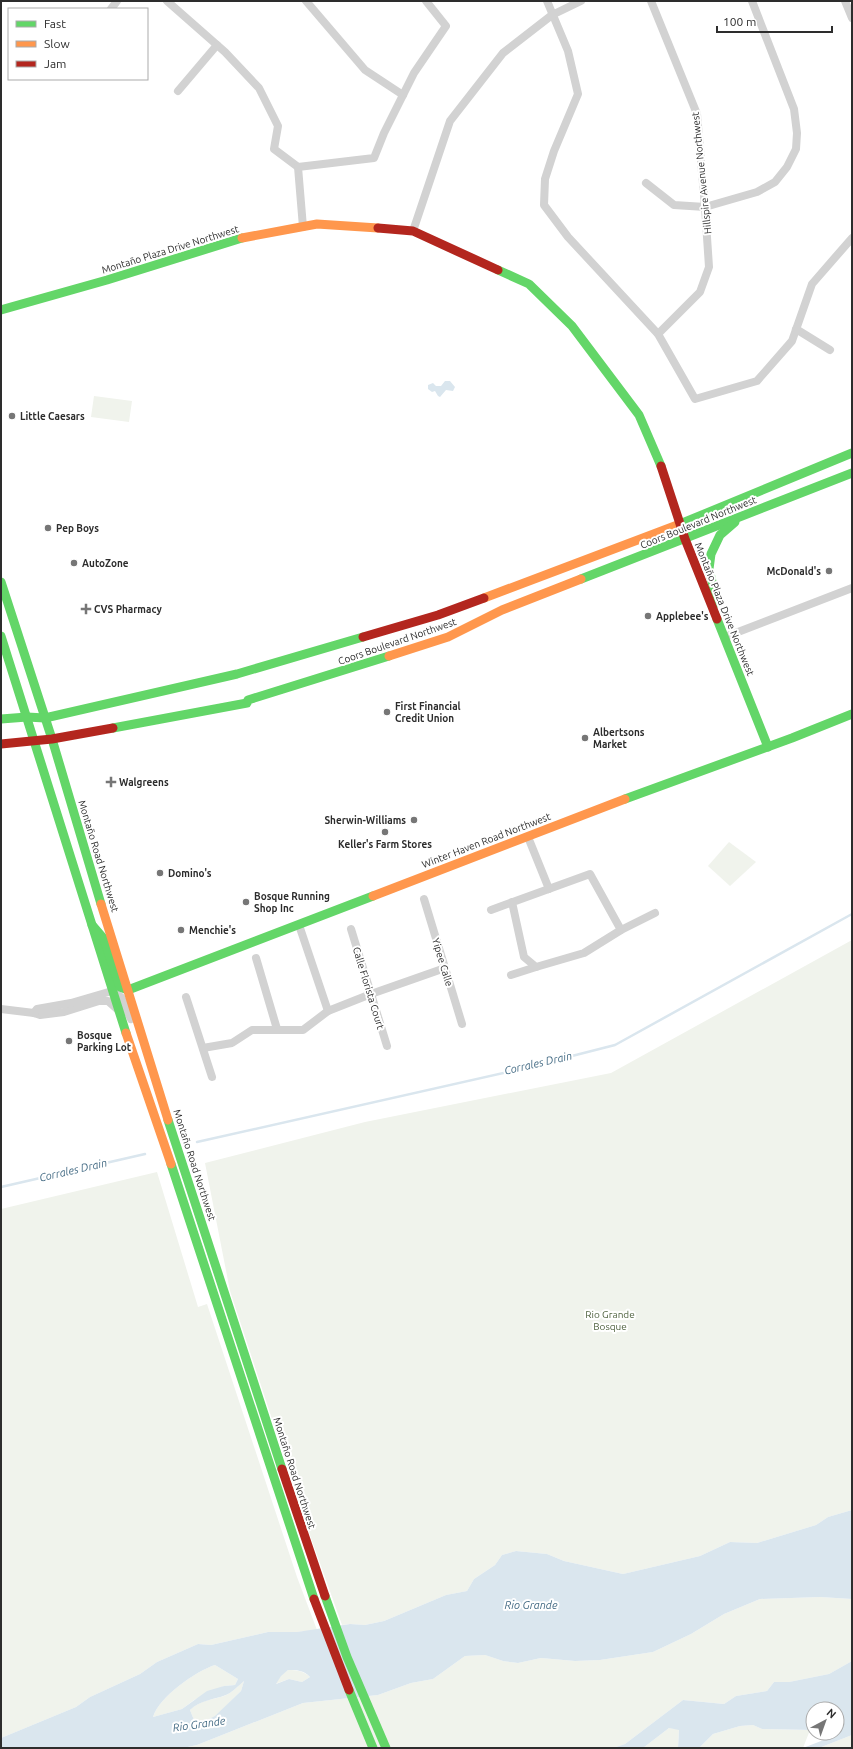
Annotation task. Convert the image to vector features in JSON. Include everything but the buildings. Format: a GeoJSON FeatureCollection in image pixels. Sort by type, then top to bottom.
{"type":"FeatureCollection","features":[{"type":"Feature","properties":{"kind":"main road","name":"Montaño Plaza Drive Northwest"},"geometry":{"type":"LineString","coordinates":[[1,310],[100,282],[235,239],[317,224],[413,231],[529,284],[572,326],[638,415],[662,470],[685,539],[768,747]]}},
{"type":"Feature","properties":{"kind":"main road","name":"Coors Boulevard Northwest"},"geometry":{"type":"LineString","coordinates":[[1,719],[27,717],[45,718],[237,674],[438,615],[680,524],[852,454]]}},
{"type":"Feature","properties":{"kind":"main road","name":"Coors Boulevard Northwest"},"geometry":{"type":"LineString","coordinates":[[1,744],[34,740],[52,740],[247,703],[248,700],[448,637],[502,610],[852,473]]}},
{"type":"Feature","properties":{"kind":"main road"},"geometry":{"type":"LineString","coordinates":[[713,607],[713,586],[710,569],[711,554],[720,535],[741,516]]}},
{"type":"Feature","properties":{"kind":"main road","name":"Montaño Road Northwest"},"geometry":{"type":"LineString","coordinates":[[1,582],[52,740],[82,843],[149,1057],[315,1570],[347,1657],[386,1748]]}},
{"type":"Feature","properties":{"kind":"main road"},"geometry":{"type":"LineString","coordinates":[[1,636],[112,991],[217,1302],[305,1573],[336,1660],[373,1748]]}},
{"type":"Feature","properties":{"kind":"main road","name":"Winter Haven Road Northwest"},"geometry":{"type":"LineString","coordinates":[[128,990],[260,941],[478,855],[528,837],[573,818],[852,715]]}},
{"type":"Feature","properties":{"kind":"main road"},"geometry":{"type":"LineString","coordinates":[[92,924],[104,939],[120,987],[128,990]]}},
{"type":"Feature","properties":{"kind":"street"},"geometry":{"type":"LineString","coordinates":[[167,1],[217,45],[259,88],[278,126],[274,149],[298,167],[374,158],[384,133],[414,73],[446,26],[426,1]]}},
{"type":"Feature","properties":{"kind":"street"},"geometry":{"type":"LineString","coordinates":[[306,1],[365,70],[403,95]]}},
{"type":"Feature","properties":{"kind":"street"},"geometry":{"type":"LineString","coordinates":[[547,1],[568,51],[578,94],[554,151],[547,172],[545,179],[544,205],[568,237],[658,334],[695,399],[756,381],[792,341],[812,284],[852,238]]}},
{"type":"Feature","properties":{"kind":"street"},"geometry":{"type":"LineString","coordinates":[[413,231],[450,121],[503,52],[552,15],[581,1]]}},
{"type":"Feature","properties":{"kind":"street","name":"Hillspire Avenue Northwest"},"geometry":{"type":"LineString","coordinates":[[651,1],[697,114],[709,267],[700,292],[658,334]]}},
{"type":"Feature","properties":{"kind":"street"},"geometry":{"type":"LineString","coordinates":[[646,183],[674,205],[705,207],[757,192],[775,182],[787,166],[796,149],[797,133],[794,109],[752,1]]}},
{"type":"Feature","properties":{"kind":"street"},"geometry":{"type":"LineString","coordinates":[[845,1],[852,18]]}},
{"type":"Feature","properties":{"kind":"street"},"geometry":{"type":"LineString","coordinates":[[178,91],[217,45]]}},
{"type":"Feature","properties":{"kind":"street"},"geometry":{"type":"LineString","coordinates":[[298,167],[303,227]]}},
{"type":"Feature","properties":{"kind":"street"},"geometry":{"type":"LineString","coordinates":[[796,329],[830,350]]}},
{"type":"Feature","properties":{"kind":"street"},"geometry":{"type":"LineString","coordinates":[[725,637],[852,588]]}},
{"type":"Feature","properties":{"kind":"street"},"geometry":{"type":"LineString","coordinates":[[528,837],[548,889]]}},
{"type":"Feature","properties":{"kind":"street"},"geometry":{"type":"LineString","coordinates":[[491,910],[590,874],[621,930]]}},
{"type":"Feature","properties":{"kind":"street","name":"Yipee Calle"},"geometry":{"type":"LineString","coordinates":[[424,899],[462,1024]]}},
{"type":"Feature","properties":{"kind":"street"},"geometry":{"type":"LineString","coordinates":[[512,902],[524,957],[536,967]]}},
{"type":"Feature","properties":{"kind":"street"},"geometry":{"type":"LineString","coordinates":[[511,975],[584,953],[621,930],[655,913]]}},
{"type":"Feature","properties":{"kind":"street"},"geometry":{"type":"LineString","coordinates":[[299,925],[328,1011]]}},
{"type":"Feature","properties":{"kind":"street","name":"Calle Florista Court"},"geometry":{"type":"LineString","coordinates":[[351,929],[387,1046]]}},
{"type":"Feature","properties":{"kind":"street"},"geometry":{"type":"LineString","coordinates":[[256,958],[277,1029]]}},
{"type":"Feature","properties":{"kind":"street"},"geometry":{"type":"LineString","coordinates":[[203,1048],[232,1043],[252,1030],[303,1030],[328,1011],[445,968]]}},
{"type":"Feature","properties":{"kind":"street"},"geometry":{"type":"LineString","coordinates":[[34,1013],[38,1009],[71,1003],[112,991],[121,997],[137,1036],[149,1057]]}},
{"type":"Feature","properties":{"kind":"street"},"geometry":{"type":"LineString","coordinates":[[186,996],[212,1077]]}},
{"type":"Feature","properties":{"kind":"street"},"geometry":{"type":"LineString","coordinates":[[1,1009],[40,1015],[64,1012],[99,1001],[108,1001],[119,1011]]}},
{"type":"Feature","properties":{"kind":"green space"},"geometry":{"type":"Polygon","coordinates":[[[94,396],[132,401],[129,422],[91,417],[94,396]]]}},
{"type":"Feature","properties":{"kind":"green space"},"geometry":{"type":"Polygon","coordinates":[[[729,842],[756,862],[730,886],[708,866],[729,842]]]}},
{"type":"Feature","properties":{"kind":"green space","name":"Rio Grande Bosque"},"geometry":{"type":"Polygon","coordinates":[[[852,940],[852,1510],[828,1517],[816,1525],[757,1543],[730,1542],[700,1556],[623,1574],[564,1561],[547,1554],[516,1551],[502,1555],[495,1565],[474,1579],[467,1591],[446,1595],[384,1621],[365,1625],[342,1625],[311,1538],[230,1291],[205,1163],[365,1122],[611,1073],[852,940]]]}},
{"type":"Feature","properties":{"kind":"green space"},"geometry":{"type":"Polygon","coordinates":[[[157,1172],[198,1307],[207,1304],[297,1577],[317,1630],[268,1632],[211,1645],[198,1644],[157,1662],[140,1674],[90,1697],[76,1707],[1,1738],[1,1209],[157,1172]]]}},
{"type":"Feature","properties":{"kind":"green space"},"geometry":{"type":"Polygon","coordinates":[[[820,1597],[852,1599],[852,1661],[829,1674],[789,1682],[774,1682],[767,1691],[736,1696],[724,1704],[683,1700],[625,1744],[613,1748],[183,1748],[197,1745],[303,1703],[378,1695],[411,1683],[433,1679],[465,1656],[485,1655],[503,1661],[518,1663],[541,1658],[575,1661],[600,1660],[653,1652],[691,1634],[724,1614],[760,1599],[820,1597]]]}},
{"type":"Feature","properties":{"kind":"green space"},"geometry":{"type":"Polygon","coordinates":[[[215,1665],[238,1679],[235,1685],[224,1686],[194,1700],[182,1709],[153,1717],[157,1709],[170,1693],[198,1673],[215,1665]]]}},
{"type":"Feature","properties":{"kind":"green space"},"geometry":{"type":"Polygon","coordinates":[[[288,1670],[300,1671],[310,1677],[302,1682],[289,1679],[275,1684],[281,1675],[288,1670]]]}},
{"type":"Feature","properties":{"kind":"green space"},"geometry":{"type":"Polygon","coordinates":[[[244,1681],[241,1691],[215,1717],[207,1720],[194,1720],[190,1710],[202,1702],[227,1695],[244,1681]]]}},
{"type":"Feature","properties":{"kind":"green space"},"geometry":{"type":"Polygon","coordinates":[[[753,1725],[762,1729],[805,1730],[806,1741],[803,1748],[699,1748],[713,1734],[740,1726],[753,1725]]]}},
{"type":"Feature","properties":{"kind":"green space"},"geometry":{"type":"Polygon","coordinates":[[[669,1728],[679,1729],[678,1748],[643,1748],[669,1728]]]}},
{"type":"Feature","properties":{"kind":"green space"},"geometry":{"type":"Polygon","coordinates":[[[852,1735],[852,1748],[819,1748],[837,1741],[845,1741],[845,1738],[852,1735]]]}},
{"type":"Feature","properties":{"kind":"water"},"geometry":{"type":"Polygon","coordinates":[[[445,381],[450,381],[455,387],[453,391],[446,390],[440,397],[435,391],[432,392],[428,389],[428,385],[433,383],[436,386],[441,386],[445,381]]]}},
{"type":"Feature","properties":{"kind":"water","name":"Rio Grande"},"geometry":{"type":"Polygon","coordinates":[[[852,1510],[852,1599],[820,1597],[760,1599],[724,1614],[691,1634],[653,1652],[600,1660],[575,1661],[541,1658],[518,1663],[503,1661],[485,1655],[465,1656],[433,1679],[411,1683],[378,1695],[303,1703],[197,1745],[183,1748],[1,1748],[1,1738],[76,1707],[90,1697],[140,1674],[157,1662],[198,1644],[211,1645],[268,1632],[297,1632],[350,1624],[365,1625],[384,1621],[446,1595],[467,1591],[474,1579],[495,1565],[502,1555],[516,1551],[547,1554],[564,1561],[623,1574],[700,1556],[730,1542],[757,1543],[816,1525],[828,1517],[852,1510]],[[215,1665],[207,1668],[170,1693],[157,1709],[153,1717],[182,1709],[207,1691],[224,1686],[235,1685],[238,1679],[215,1665]],[[288,1670],[281,1676],[276,1684],[289,1679],[302,1682],[310,1677],[297,1670],[288,1670]],[[244,1681],[233,1691],[221,1697],[198,1704],[190,1710],[194,1720],[207,1720],[215,1716],[241,1691],[244,1681]]]}},
{"type":"Feature","properties":{"kind":"water"},"geometry":{"type":"Polygon","coordinates":[[[852,1661],[852,1735],[845,1738],[845,1701],[805,1701],[805,1730],[762,1729],[753,1725],[740,1726],[713,1734],[699,1748],[678,1748],[679,1730],[669,1728],[643,1748],[613,1748],[625,1744],[683,1700],[724,1704],[736,1696],[767,1691],[774,1682],[789,1682],[829,1674],[852,1661]]]}},
{"type":"Feature","properties":{"kind":"water"},"geometry":{"type":"Polygon","coordinates":[[[821,1741],[837,1741],[819,1748],[803,1748],[821,1741]]]}},
{"type":"Feature","properties":{"kind":"waterway","name":"Corrales Drain"},"geometry":{"type":"LineString","coordinates":[[197,1142],[521,1069],[615,1045],[852,914]]}},
{"type":"Feature","properties":{"kind":"waterway","name":"Corrales Drain"},"geometry":{"type":"LineString","coordinates":[[1,1187],[145,1154]]}},
{"type":"Feature","properties":{"kind":"traffic: fast"},"geometry":{"type":"LineString","coordinates":[[1,310],[107,280],[242,238]]}},
{"type":"Feature","properties":{"kind":"traffic: fast"},"geometry":{"type":"LineString","coordinates":[[498,270],[529,284],[572,326],[639,415],[661,466]]}},
{"type":"Feature","properties":{"kind":"traffic: fast"},"geometry":{"type":"LineString","coordinates":[[680,524],[852,453]]}},
{"type":"Feature","properties":{"kind":"traffic: fast"},"geometry":{"type":"LineString","coordinates":[[581,579],[852,473]]}},
{"type":"Feature","properties":{"kind":"traffic: fast"},"geometry":{"type":"LineString","coordinates":[[713,607],[713,586],[709,569],[711,554],[720,535],[735,522]]}},
{"type":"Feature","properties":{"kind":"traffic: fast"},"geometry":{"type":"LineString","coordinates":[[1,582],[52,739],[101,904]]}},
{"type":"Feature","properties":{"kind":"traffic: fast"},"geometry":{"type":"LineString","coordinates":[[717,619],[768,747]]}},
{"type":"Feature","properties":{"kind":"traffic: fast"},"geometry":{"type":"LineString","coordinates":[[1,636],[126,1033]]}},
{"type":"Feature","properties":{"kind":"traffic: fast"},"geometry":{"type":"LineString","coordinates":[[1,719],[27,717],[45,718],[237,674],[363,637]]}},
{"type":"Feature","properties":{"kind":"traffic: fast"},"geometry":{"type":"LineString","coordinates":[[113,728],[247,703],[248,700],[389,656]]}},
{"type":"Feature","properties":{"kind":"traffic: fast"},"geometry":{"type":"LineString","coordinates":[[625,799],[792,738],[852,714]]}},
{"type":"Feature","properties":{"kind":"traffic: fast"},"geometry":{"type":"LineString","coordinates":[[92,925],[104,939],[120,987],[128,990],[373,896]]}},
{"type":"Feature","properties":{"kind":"traffic: fast"},"geometry":{"type":"LineString","coordinates":[[168,1120],[282,1469]]}},
{"type":"Feature","properties":{"kind":"traffic: fast"},"geometry":{"type":"LineString","coordinates":[[171,1164],[314,1599]]}},
{"type":"Feature","properties":{"kind":"traffic: fast"},"geometry":{"type":"LineString","coordinates":[[325,1596],[347,1657],[386,1748]]}},
{"type":"Feature","properties":{"kind":"traffic: fast"},"geometry":{"type":"LineString","coordinates":[[349,1690],[373,1748]]}},
{"type":"Feature","properties":{"kind":"traffic: slow"},"geometry":{"type":"LineString","coordinates":[[242,238],[317,224],[378,228]]}},
{"type":"Feature","properties":{"kind":"traffic: slow"},"geometry":{"type":"LineString","coordinates":[[484,598],[680,524]]}},
{"type":"Feature","properties":{"kind":"traffic: slow"},"geometry":{"type":"LineString","coordinates":[[389,656],[448,637],[502,610],[581,579]]}},
{"type":"Feature","properties":{"kind":"traffic: slow"},"geometry":{"type":"LineString","coordinates":[[373,896],[625,799]]}},
{"type":"Feature","properties":{"kind":"traffic: slow"},"geometry":{"type":"LineString","coordinates":[[101,904],[168,1120]]}},
{"type":"Feature","properties":{"kind":"traffic: slow"},"geometry":{"type":"LineString","coordinates":[[126,1033],[171,1164]]}},
{"type":"Feature","properties":{"kind":"traffic: jam"},"geometry":{"type":"LineString","coordinates":[[378,228],[413,231],[498,270]]}},
{"type":"Feature","properties":{"kind":"traffic: jam"},"geometry":{"type":"LineString","coordinates":[[661,466],[685,539],[717,619]]}},
{"type":"Feature","properties":{"kind":"traffic: jam"},"geometry":{"type":"LineString","coordinates":[[363,637],[438,615],[484,598]]}},
{"type":"Feature","properties":{"kind":"traffic: jam"},"geometry":{"type":"LineString","coordinates":[[1,744],[52,739],[113,728]]}},
{"type":"Feature","properties":{"kind":"traffic: jam"},"geometry":{"type":"LineString","coordinates":[[282,1469],[325,1596]]}},
{"type":"Feature","properties":{"kind":"traffic: jam"},"geometry":{"type":"LineString","coordinates":[[314,1599],[349,1690]]}},
{"type":"Feature","properties":{"kind":"place","name":"Little Caesars"},"geometry":{"type":"Point","coordinates":[12,416]}},
{"type":"Feature","properties":{"kind":"place","name":"Pep Boys"},"geometry":{"type":"Point","coordinates":[48,528]}},
{"type":"Feature","properties":{"kind":"place","name":"AutoZone"},"geometry":{"type":"Point","coordinates":[74,563]}},
{"type":"Feature","properties":{"kind":"place","name":"McDonald's"},"geometry":{"type":"Point","coordinates":[829,571]}},
{"type":"Feature","properties":{"kind":"place","name":"CVS Pharmacy"},"geometry":{"type":"Point","coordinates":[86,609]}},
{"type":"Feature","properties":{"kind":"place","name":"Applebee's"},"geometry":{"type":"Point","coordinates":[648,616]}},
{"type":"Feature","properties":{"kind":"place","name":"First Financial Credit Union"},"geometry":{"type":"Point","coordinates":[387,712]}},
{"type":"Feature","properties":{"kind":"place","name":"Albertsons Market"},"geometry":{"type":"Point","coordinates":[585,738]}},
{"type":"Feature","properties":{"kind":"place","name":"Walgreens"},"geometry":{"type":"Point","coordinates":[111,782]}},
{"type":"Feature","properties":{"kind":"place","name":"Sherwin-Williams"},"geometry":{"type":"Point","coordinates":[414,820]}},
{"type":"Feature","properties":{"kind":"place","name":"Keller's Farm Stores"},"geometry":{"type":"Point","coordinates":[385,832]}},
{"type":"Feature","properties":{"kind":"place","name":"Domino's"},"geometry":{"type":"Point","coordinates":[160,873]}},
{"type":"Feature","properties":{"kind":"place","name":"Bosque Running Shop Inc"},"geometry":{"type":"Point","coordinates":[246,902]}},
{"type":"Feature","properties":{"kind":"place","name":"Menchie's"},"geometry":{"type":"Point","coordinates":[181,930]}},
{"type":"Feature","properties":{"kind":"place","name":"Bosque Parking Lot"},"geometry":{"type":"Point","coordinates":[69,1041]}}]}
